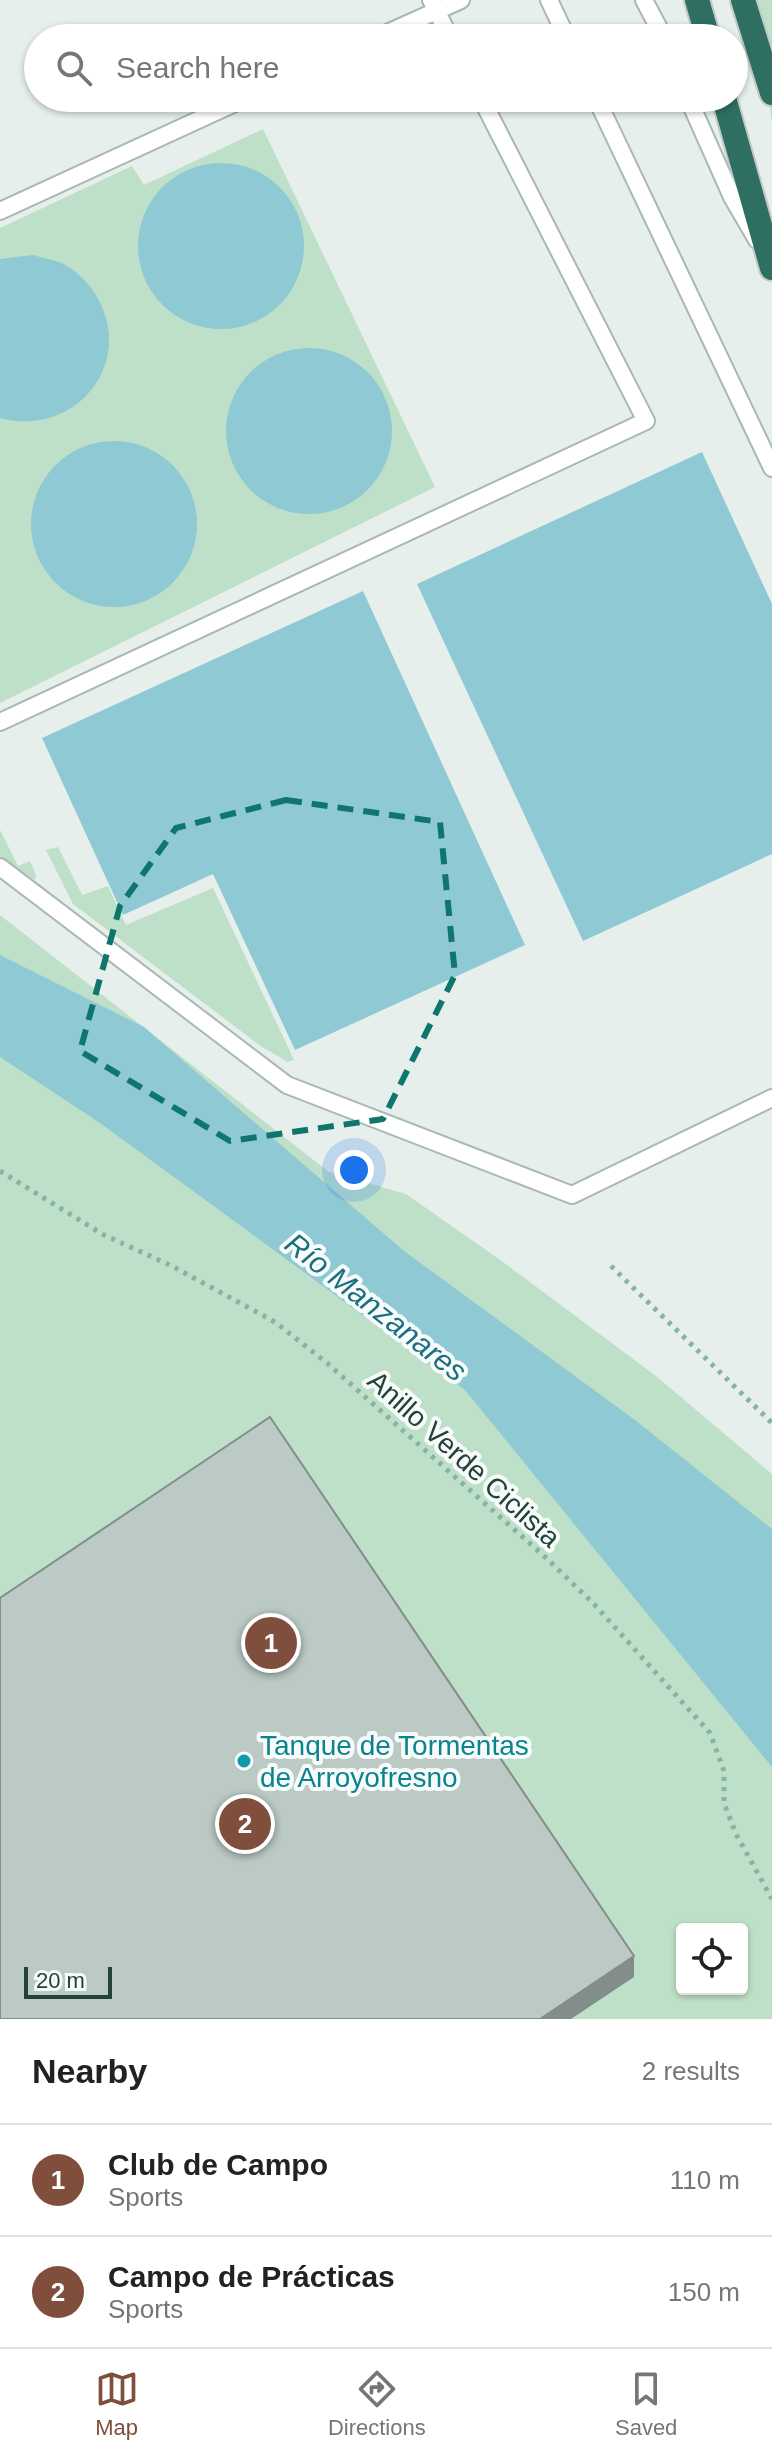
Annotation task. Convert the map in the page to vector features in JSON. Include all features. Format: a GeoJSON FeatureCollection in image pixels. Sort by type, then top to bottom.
{"type":"FeatureCollection","features":[{"type":"Feature","properties":{"kind":"highway"},"geometry":{"type":"LineString","coordinates":[[697,0],[704,24]]}},
{"type":"Feature","properties":{"kind":"highway"},"geometry":{"type":"LineString","coordinates":[[743,0],[772,93]]}},
{"type":"Feature","properties":{"kind":"highway"},"geometry":{"type":"LineString","coordinates":[[728,112],[770,263]]}},
{"type":"Feature","properties":{"kind":"lane"},"geometry":{"type":"LineString","coordinates":[[400,24],[433,5],[461,0]]}},
{"type":"Feature","properties":{"kind":"lane"},"geometry":{"type":"LineString","coordinates":[[549,0],[560,24]]}},
{"type":"Feature","properties":{"kind":"lane"},"geometry":{"type":"LineString","coordinates":[[644,0],[657,24]]}},
{"type":"Feature","properties":{"kind":"lane"},"geometry":{"type":"LineString","coordinates":[[433,5],[443,24]]}},
{"type":"Feature","properties":{"kind":"lane"},"geometry":{"type":"LineString","coordinates":[[0,211],[216,112]]}},
{"type":"Feature","properties":{"kind":"lane"},"geometry":{"type":"LineString","coordinates":[[0,722],[646,421],[488,112]]}},
{"type":"Feature","properties":{"kind":"lane"},"geometry":{"type":"LineString","coordinates":[[603,112],[772,468]]}},
{"type":"Feature","properties":{"kind":"lane"},"geometry":{"type":"LineString","coordinates":[[694,112],[732,197],[770,263]]}},
{"type":"Feature","properties":{"kind":"lane"},"geometry":{"type":"LineString","coordinates":[[0,867],[287,1085],[572,1195],[772,1098]]}},
{"type":"Feature","properties":{"kind":"path","name":"Anillo Verde Ciclista"},"geometry":{"type":"LineString","coordinates":[[0,1171],[104,1235],[172,1266],[275,1322],[327,1363],[544,1556],[593,1603],[710,1733],[724,1771],[724,1803],[736,1834],[772,1899]]}},
{"type":"Feature","properties":{"kind":"path"},"geometry":{"type":"LineString","coordinates":[[611,1266],[772,1423]]}},
{"type":"Feature","properties":{"kind":"highlighted area"},"geometry":{"type":"Polygon","coordinates":[[[286,800],[440,822],[455,975],[383,1119],[230,1141],[80,1051],[120,906],[176,828],[286,800]]]}},
{"type":"Feature","properties":{"kind":"green space"},"geometry":{"type":"Polygon","coordinates":[[[757,0],[772,0],[772,123],[757,0]]]}},
{"type":"Feature","properties":{"kind":"green space"},"geometry":{"type":"Polygon","coordinates":[[[263,129],[435,487],[0,703],[0,228],[132,166],[144,185],[263,129]]]}},
{"type":"Feature","properties":{"kind":"green space"},"geometry":{"type":"Polygon","coordinates":[[[0,830],[18,866],[30,861],[35,880],[0,856],[0,830]]]}},
{"type":"Feature","properties":{"kind":"green space"},"geometry":{"type":"Polygon","coordinates":[[[58,847],[82,895],[108,886],[126,925],[213,888],[294,1060],[288,1062],[262,1047],[73,904],[46,850],[58,847]]]}},
{"type":"Feature","properties":{"kind":"green space"},"geometry":{"type":"Polygon","coordinates":[[[0,915],[329,1172],[406,1194],[656,1376],[772,1474],[772,2019],[0,2019],[0,915]]]}},
{"type":"Feature","properties":{"kind":"water"},"geometry":{"type":"Polygon","coordinates":[[[221,163],[253,169],[280,187],[298,214],[304,246],[298,278],[280,305],[253,323],[221,329],[189,323],[162,305],[144,278],[138,246],[144,214],[162,187],[189,169],[221,163]]]}},
{"type":"Feature","properties":{"kind":"water"},"geometry":{"type":"Polygon","coordinates":[[[33,255],[62,263],[91,287],[107,323],[109,347],[103,370],[91,390],[73,406],[52,417],[27,421],[0,418],[0,259],[33,255]]]}},
{"type":"Feature","properties":{"kind":"water"},"geometry":{"type":"Polygon","coordinates":[[[309,348],[341,354],[368,372],[386,399],[392,431],[386,463],[368,490],[341,508],[309,514],[277,508],[250,490],[232,463],[226,431],[232,399],[250,372],[277,354],[309,348]]]}},
{"type":"Feature","properties":{"kind":"water"},"geometry":{"type":"Polygon","coordinates":[[[114,441],[146,447],[173,465],[191,492],[197,524],[191,556],[173,583],[146,601],[114,607],[82,601],[55,583],[37,556],[31,524],[37,492],[55,465],[82,447],[114,441]]]}},
{"type":"Feature","properties":{"kind":"water"},"geometry":{"type":"Polygon","coordinates":[[[702,452],[772,604],[772,854],[583,941],[417,584],[702,452]]]}},
{"type":"Feature","properties":{"kind":"water"},"geometry":{"type":"Polygon","coordinates":[[[363,591],[525,945],[295,1050],[213,874],[123,915],[42,738],[363,591]]]}},
{"type":"Feature","properties":{"kind":"water","name":"Río Manzanares"},"geometry":{"type":"Polygon","coordinates":[[[0,955],[144,1027],[404,1251],[635,1420],[772,1529],[772,1767],[465,1390],[100,1123],[0,1057],[0,955]]]}},
{"type":"Feature","properties":{"kind":"building","name":"Tanque de Tormentas de Arroyofresno"},"geometry":{"type":"Polygon","coordinates":[[[270,1417],[634,1956],[540,2019],[0,2019],[0,1598],[270,1417]]]}},
{"type":"Feature","properties":{"kind":"place","name":"Club de Campo"},"geometry":{"type":"Point","coordinates":[271,1643]}},
{"type":"Feature","properties":{"kind":"place","name":"Tanque de Tormentas de Arroyofresno"},"geometry":{"type":"Point","coordinates":[244,1761]}},
{"type":"Feature","properties":{"kind":"place","name":"Campo de Prácticas"},"geometry":{"type":"Point","coordinates":[245,1824]}}]}
